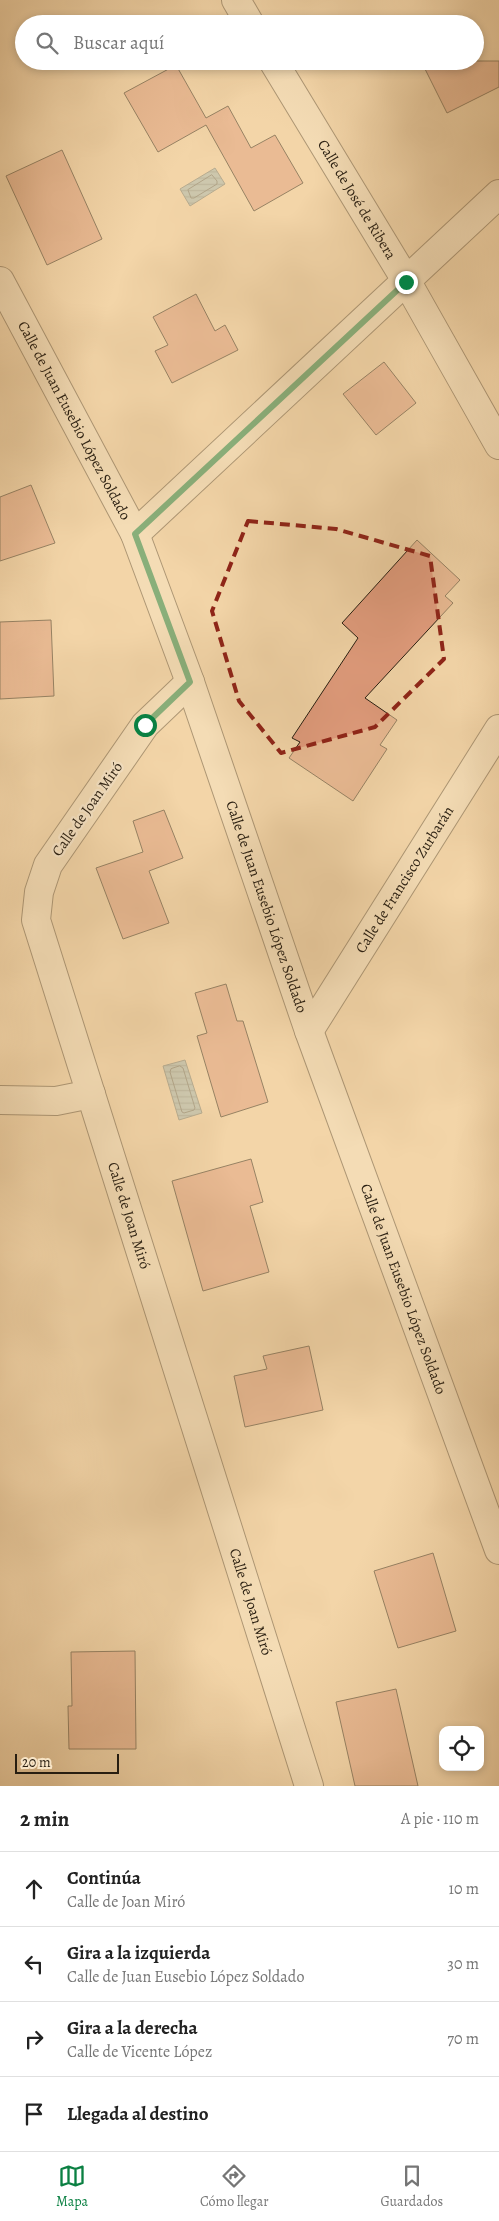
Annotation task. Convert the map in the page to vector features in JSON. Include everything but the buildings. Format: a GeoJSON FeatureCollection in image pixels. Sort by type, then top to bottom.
{"type":"FeatureCollection","features":[{"type":"Feature","properties":{"kind":"street"},"geometry":{"type":"LineString","coordinates":[[236,0],[245,15]]}},
{"type":"Feature","properties":{"kind":"street","name":"Calle de José de Ribera"},"geometry":{"type":"LineString","coordinates":[[278,70],[406,282],[499,445]]}},
{"type":"Feature","properties":{"kind":"street"},"geometry":{"type":"LineString","coordinates":[[135,534],[499,194]]}},
{"type":"Feature","properties":{"kind":"street","name":"Calle de Juan Eusebio López Soldado"},"geometry":{"type":"LineString","coordinates":[[0,281],[135,534],[190,682],[309,1031],[499,1550]]}},
{"type":"Feature","properties":{"kind":"street","name":"Calle de Joan Miró"},"geometry":{"type":"LineString","coordinates":[[190,682],[145,725],[48,865],[39,892],[36,920],[309,1786]]}},
{"type":"Feature","properties":{"kind":"street","name":"Calle de Francisco Zurbarán"},"geometry":{"type":"LineString","coordinates":[[309,1031],[499,729]]}},
{"type":"Feature","properties":{"kind":"street"},"geometry":{"type":"LineString","coordinates":[[0,1100],[56,1101],[91,1094]]}},
{"type":"Feature","properties":{"kind":"highlighted area"},"geometry":{"type":"Polygon","coordinates":[[[248,521],[336,529],[430,556],[444,659],[375,727],[281,753],[239,701],[212,611],[248,521]]]}},
{"type":"Feature","properties":{"kind":"water"},"geometry":{"type":"Polygon","coordinates":[[[215,168],[225,184],[190,206],[180,189],[215,168]]]}},
{"type":"Feature","properties":{"kind":"water"},"geometry":{"type":"Polygon","coordinates":[[[185,1060],[202,1113],[179,1120],[163,1066],[185,1060]]]}},
{"type":"Feature","properties":{"kind":"route"},"geometry":{"type":"LineString","coordinates":[[145,725],[190,682],[135,534],[406,282]]}}]}
